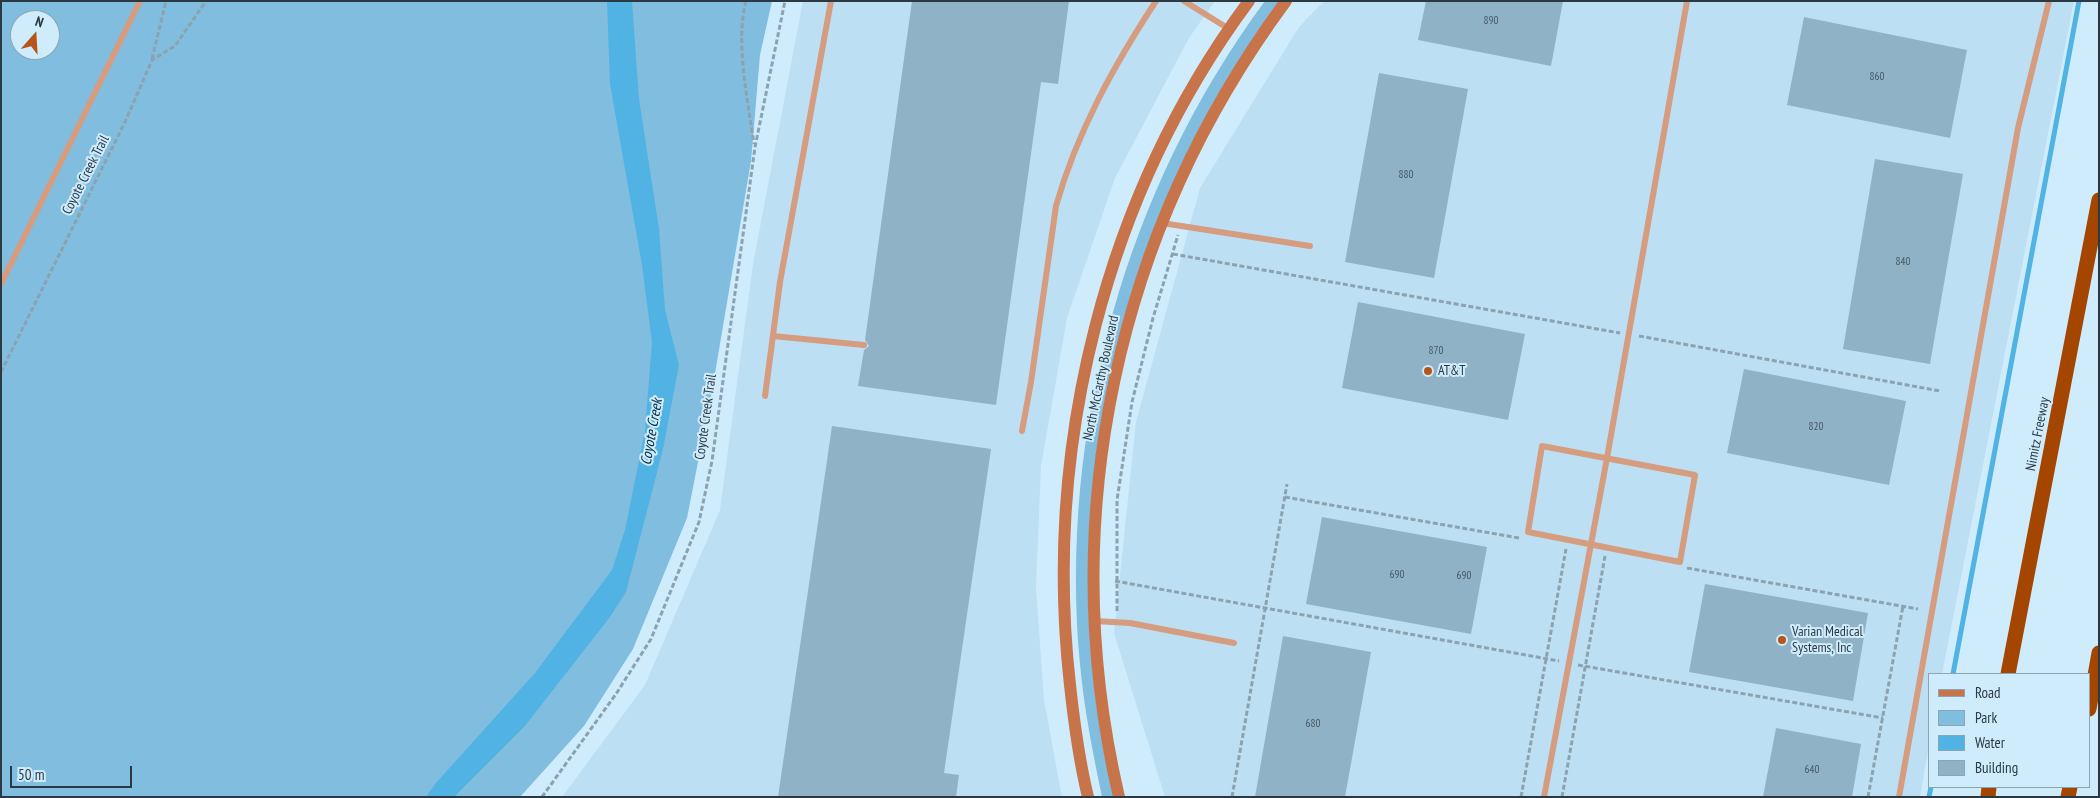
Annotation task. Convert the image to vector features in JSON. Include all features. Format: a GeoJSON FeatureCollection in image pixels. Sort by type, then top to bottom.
{"type":"FeatureCollection","features":[{"type":"Feature","properties":{"kind":"highway","name":"Nimitz Freeway"},"geometry":{"type":"LineString","coordinates":[[2008,673],[2099,200]]}},
{"type":"Feature","properties":{"kind":"highway"},"geometry":{"type":"LineString","coordinates":[[2090,704],[2099,653]]}},
{"type":"Feature","properties":{"kind":"main road","name":"North McCarthy Boulevard"},"geometry":{"type":"LineString","coordinates":[[1088,797],[1073,718],[1066,650],[1063,584],[1064,521],[1070,458],[1080,394],[1094,330],[1111,271],[1131,216],[1154,162],[1206,64],[1249,1]]}},
{"type":"Feature","properties":{"kind":"main road","name":"North McCarthy Boulevard"},"geometry":{"type":"LineString","coordinates":[[1119,797],[1103,714],[1094,621],[1095,522],[1100,462],[1108,409],[1123,338],[1140,281],[1161,222],[1193,151],[1232,79],[1286,1]]}},
{"type":"Feature","properties":{"kind":"lane"},"geometry":{"type":"LineString","coordinates":[[1,284],[140,1]]}},
{"type":"Feature","properties":{"kind":"lane"},"geometry":{"type":"LineString","coordinates":[[765,396],[780,282],[831,1]]}},
{"type":"Feature","properties":{"kind":"lane"},"geometry":{"type":"LineString","coordinates":[[1022,431],[1031,382],[1056,206],[1064,178],[1099,95],[1156,1]]}},
{"type":"Feature","properties":{"kind":"lane"},"geometry":{"type":"LineString","coordinates":[[1184,1],[1229,29]]}},
{"type":"Feature","properties":{"kind":"lane"},"geometry":{"type":"LineString","coordinates":[[1544,797],[1592,543],[1687,1]]}},
{"type":"Feature","properties":{"kind":"lane"},"geometry":{"type":"LineString","coordinates":[[1899,797],[2018,128],[2049,1]]}},
{"type":"Feature","properties":{"kind":"lane"},"geometry":{"type":"LineString","coordinates":[[1161,222],[1310,246]]}},
{"type":"Feature","properties":{"kind":"lane"},"geometry":{"type":"LineString","coordinates":[[772,336],[864,345]]}},
{"type":"Feature","properties":{"kind":"lane"},"geometry":{"type":"LineString","coordinates":[[1542,446],[1695,475],[1680,562],[1592,543],[1528,532],[1542,446]]}},
{"type":"Feature","properties":{"kind":"lane"},"geometry":{"type":"LineString","coordinates":[[1094,621],[1117,622],[1234,643]]}},
{"type":"Feature","properties":{"kind":"path","name":"Coyote Creek Trail"},"geometry":{"type":"LineString","coordinates":[[1,372],[125,122],[152,60],[166,1]]}},
{"type":"Feature","properties":{"kind":"path"},"geometry":{"type":"LineString","coordinates":[[152,60],[175,46],[206,1]]}},
{"type":"Feature","properties":{"kind":"path"},"geometry":{"type":"LineString","coordinates":[[746,1],[743,10],[742,63],[755,147]]}},
{"type":"Feature","properties":{"kind":"path","name":"Coyote Creek Trail"},"geometry":{"type":"LineString","coordinates":[[542,797],[616,694],[651,639],[699,522],[712,461],[755,147],[785,1]]}},
{"type":"Feature","properties":{"kind":"path"},"geometry":{"type":"LineString","coordinates":[[1117,622],[1116,500],[1132,402],[1153,318],[1182,225]]}},
{"type":"Feature","properties":{"kind":"path"},"geometry":{"type":"LineString","coordinates":[[1173,254],[1940,391]]}},
{"type":"Feature","properties":{"kind":"path"},"geometry":{"type":"LineString","coordinates":[[1232,797],[1287,484]]}},
{"type":"Feature","properties":{"kind":"path"},"geometry":{"type":"LineString","coordinates":[[1521,797],[1566,547]]}},
{"type":"Feature","properties":{"kind":"path"},"geometry":{"type":"LineString","coordinates":[[1562,797],[1605,554]]}},
{"type":"Feature","properties":{"kind":"path"},"geometry":{"type":"LineString","coordinates":[[1116,581],[1883,718]]}},
{"type":"Feature","properties":{"kind":"path"},"geometry":{"type":"LineString","coordinates":[[1868,797],[1903,606]]}},
{"type":"Feature","properties":{"kind":"shaded area"},"geometry":{"type":"Polygon","coordinates":[[[803,1],[1215,1],[1189,38],[1115,178],[1067,318],[1041,466],[1036,587],[1044,700],[1062,797],[562,797],[645,685],[720,510],[753,264],[803,1]]]}},
{"type":"Feature","properties":{"kind":"shaded area"},"geometry":{"type":"Polygon","coordinates":[[[1324,1],[2074,1],[1942,673],[1928,673],[1928,751],[1920,797],[1165,797],[1114,633],[1136,422],[1200,188],[1299,27],[1324,1]]]}},
{"type":"Feature","properties":{"kind":"green space"},"geometry":{"type":"Polygon","coordinates":[[[1,1],[772,1],[760,55],[751,161],[712,391],[687,518],[633,649],[584,726],[520,797],[1,797],[1,1]]]}},
{"type":"Feature","properties":{"kind":"green space"},"geometry":{"type":"Polygon","coordinates":[[[1265,1],[1279,1],[1225,83],[1179,169],[1143,258],[1116,350],[1098,444],[1089,540],[1090,638],[1101,735],[1114,797],[1102,797],[1089,731],[1080,664],[1076,576],[1080,488],[1092,401],[1112,316],[1139,232],[1174,151],[1216,74],[1265,1]]]}},
{"type":"Feature","properties":{"kind":"water","name":"Coyote Creek"},"geometry":{"type":"Polygon","coordinates":[[[607,1],[632,1],[639,99],[659,229],[665,310],[679,365],[663,449],[626,592],[610,617],[524,727],[454,797],[426,797],[436,783],[535,673],[612,570],[625,530],[645,431],[652,342],[642,265],[610,84],[607,1]]]}},
{"type":"Feature","properties":{"kind":"building"},"geometry":{"type":"Polygon","coordinates":[[[912,1],[1069,1],[1058,84],[1041,82],[996,405],[858,386],[864,350],[869,346],[865,340],[912,1]]]}},
{"type":"Feature","properties":{"kind":"building"},"geometry":{"type":"Polygon","coordinates":[[[1426,1],[1563,1],[1551,66],[1418,40],[1426,1]]]}},
{"type":"Feature","properties":{"kind":"building"},"geometry":{"type":"Polygon","coordinates":[[[1804,17],[1967,50],[1950,138],[1787,105],[1804,17]]]}},
{"type":"Feature","properties":{"kind":"building"},"geometry":{"type":"Polygon","coordinates":[[[1379,73],[1468,89],[1434,278],[1345,262],[1379,73]]]}},
{"type":"Feature","properties":{"kind":"building"},"geometry":{"type":"Polygon","coordinates":[[[1875,159],[1963,174],[1930,364],[1843,349],[1875,159]]]}},
{"type":"Feature","properties":{"kind":"building"},"geometry":{"type":"Polygon","coordinates":[[[1358,302],[1525,334],[1508,420],[1342,388],[1358,302]]]}},
{"type":"Feature","properties":{"kind":"building"},"geometry":{"type":"Polygon","coordinates":[[[1744,369],[1906,401],[1889,485],[1727,453],[1744,369]]]}},
{"type":"Feature","properties":{"kind":"building"},"geometry":{"type":"Polygon","coordinates":[[[832,426],[991,449],[944,773],[959,775],[956,797],[778,797],[832,426]]]}},
{"type":"Feature","properties":{"kind":"building"},"geometry":{"type":"Polygon","coordinates":[[[1322,517],[1487,547],[1471,634],[1306,604],[1322,517]]]}},
{"type":"Feature","properties":{"kind":"building"},"geometry":{"type":"Polygon","coordinates":[[[1705,584],[1868,613],[1853,701],[1689,672],[1705,584]]]}},
{"type":"Feature","properties":{"kind":"building"},"geometry":{"type":"Polygon","coordinates":[[[1283,636],[1371,652],[1345,797],[1255,797],[1283,636]]]}},
{"type":"Feature","properties":{"kind":"building"},"geometry":{"type":"Polygon","coordinates":[[[1776,728],[1861,744],[1852,797],[1763,797],[1776,728]]]}},
{"type":"Feature","properties":{"kind":"waterway"},"geometry":{"type":"LineString","coordinates":[[1953,673],[2079,1]]}},
{"type":"Feature","properties":{"kind":"waterway"},"geometry":{"type":"LineString","coordinates":[[1929,797],[1931,788]]}},
{"type":"Feature","properties":{"kind":"place","name":"AT&T"},"geometry":{"type":"Point","coordinates":[1428,371]}},
{"type":"Feature","properties":{"kind":"place","name":"Varian Medical Systems, Inc"},"geometry":{"type":"Point","coordinates":[1782,640]}}]}
